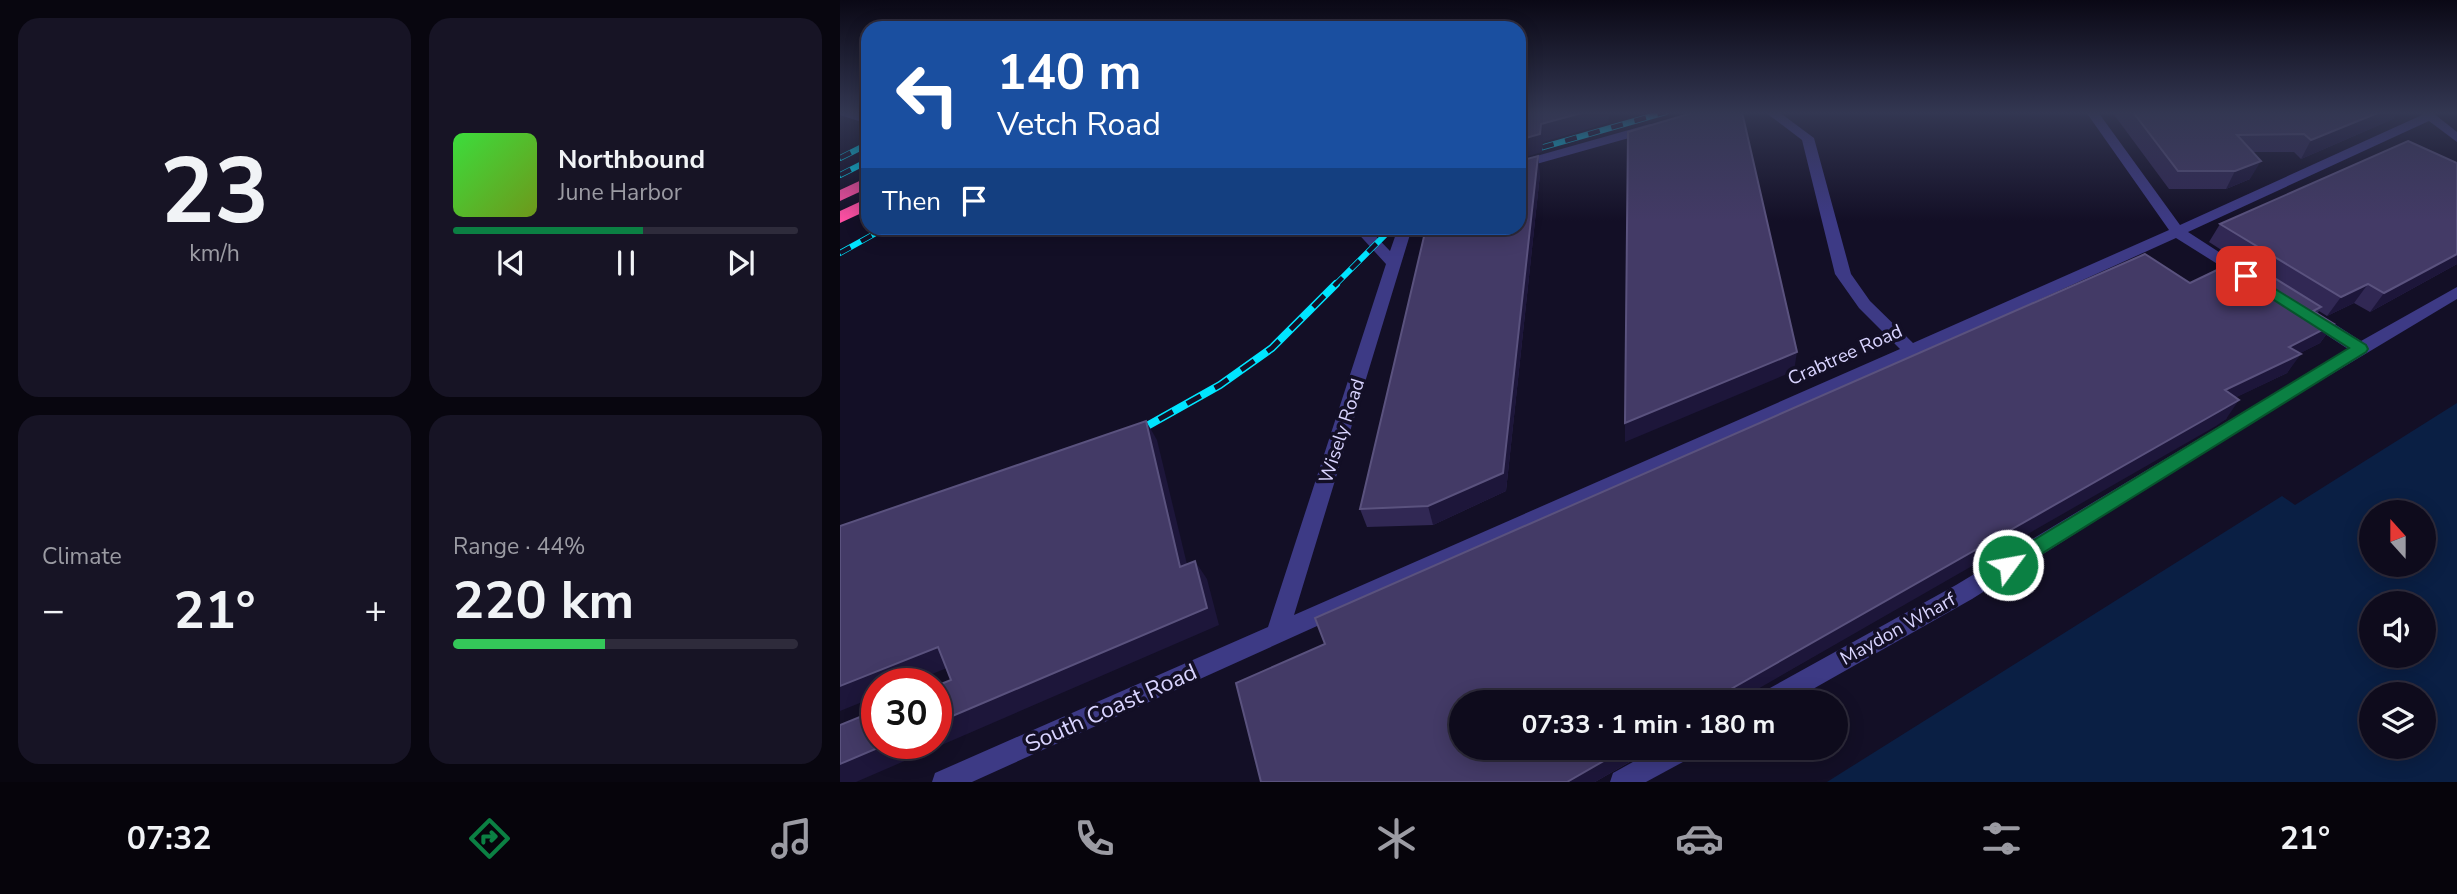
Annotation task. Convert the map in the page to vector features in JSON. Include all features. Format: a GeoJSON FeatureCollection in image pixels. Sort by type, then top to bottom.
{"type":"FeatureCollection","features":[{"type":"Feature","properties":{"kind":"highway"},"geometry":{"type":"LineString","coordinates":[[840,196],[861,186]]}},
{"type":"Feature","properties":{"kind":"highway"},"geometry":{"type":"LineString","coordinates":[[840,218],[861,207]]}},
{"type":"Feature","properties":{"kind":"street"},"geometry":{"type":"LineString","coordinates":[[1526,163],[1578,148]]}},
{"type":"Feature","properties":{"kind":"street"},"geometry":{"type":"LineString","coordinates":[[1811,148],[1843,274],[1861,302],[1910,349]]}},
{"type":"Feature","properties":{"kind":"street"},"geometry":{"type":"LineString","coordinates":[[2118,148],[2177,232],[2258,283]]}},
{"type":"Feature","properties":{"kind":"street","name":"Crabtree Road"},"geometry":{"type":"LineString","coordinates":[[1278,634],[1910,349],[2177,232],[2354,148]]}},
{"type":"Feature","properties":{"kind":"street"},"geometry":{"type":"LineString","coordinates":[[1367,235],[1395,264]]}},
{"type":"Feature","properties":{"kind":"street","name":"Wisely Road"},"geometry":{"type":"LineString","coordinates":[[1278,634],[1403,235]]}},
{"type":"Feature","properties":{"kind":"street","name":"Maydon Wharf"},"geometry":{"type":"LineString","coordinates":[[1789,690],[1964,593],[2457,292]]}},
{"type":"Feature","properties":{"kind":"street"},"geometry":{"type":"LineString","coordinates":[[2292,305],[2361,349]]}},
{"type":"Feature","properties":{"kind":"street","name":"South Coast Road"},"geometry":{"type":"LineString","coordinates":[[944,782],[1278,634]]}},
{"type":"Feature","properties":{"kind":"street"},"geometry":{"type":"LineString","coordinates":[[1622,782],[1662,760]]}},
{"type":"Feature","properties":{"kind":"water"},"geometry":{"type":"Polygon","coordinates":[[[2457,403],[2457,782],[1827,782],[2282,496],[2295,505],[2457,403]]]}},
{"type":"Feature","properties":{"kind":"building"},"geometry":{"type":"Polygon","coordinates":[[[1628,148],[1750,148],[1797,352],[1625,423],[1628,148]]]}},
{"type":"Feature","properties":{"kind":"building"},"geometry":{"type":"Polygon","coordinates":[[[2161,148],[2249,148],[2261,161],[2235,171],[2178,171],[2161,148]]]}},
{"type":"Feature","properties":{"kind":"building"},"geometry":{"type":"Polygon","coordinates":[[[2391,148],[2425,148],[2457,163],[2457,254],[2384,293],[2368,284],[2341,297],[2220,224],[2391,148]]]}},
{"type":"Feature","properties":{"kind":"building"},"geometry":{"type":"Polygon","coordinates":[[[1538,156],[1503,473],[1428,506],[1360,509],[1424,235],[1526,235],[1526,159],[1538,156]]]}},
{"type":"Feature","properties":{"kind":"building"},"geometry":{"type":"Polygon","coordinates":[[[2145,254],[2190,283],[2242,258],[2321,307],[2313,311],[2334,324],[2289,347],[2301,354],[2225,390],[2239,400],[1729,690],[1449,690],[1449,760],[1605,760],[1567,782],[1261,782],[1236,683],[1325,644],[1315,618],[2145,254]]]}},
{"type":"Feature","properties":{"kind":"building"},"geometry":{"type":"Polygon","coordinates":[[[1146,421],[1180,567],[1195,561],[1207,608],[952,716],[952,668],[946,668],[938,647],[885,668],[861,668],[861,678],[840,686],[840,526],[1146,421]]]}},
{"type":"Feature","properties":{"kind":"building"},"geometry":{"type":"Polygon","coordinates":[[[861,716],[861,755],[840,764],[840,725],[861,716]]]}},
{"type":"Feature","properties":{"kind":"railway"},"geometry":{"type":"LineString","coordinates":[[840,158],[859,148]]}},
{"type":"Feature","properties":{"kind":"railway"},"geometry":{"type":"LineString","coordinates":[[1526,152],[1538,148]]}},
{"type":"Feature","properties":{"kind":"railway"},"geometry":{"type":"LineString","coordinates":[[840,175],[861,164]]}},
{"type":"Feature","properties":{"kind":"railway"},"geometry":{"type":"LineString","coordinates":[[840,253],[872,235]]}},
{"type":"Feature","properties":{"kind":"railway"},"geometry":{"type":"LineString","coordinates":[[1131,435],[1220,385],[1272,348],[1385,235]]}},
{"type":"Feature","properties":{"kind":"route"},"geometry":{"type":"LineString","coordinates":[[2008,565],[2226,429],[2361,349],[2246,276]]}}]}
